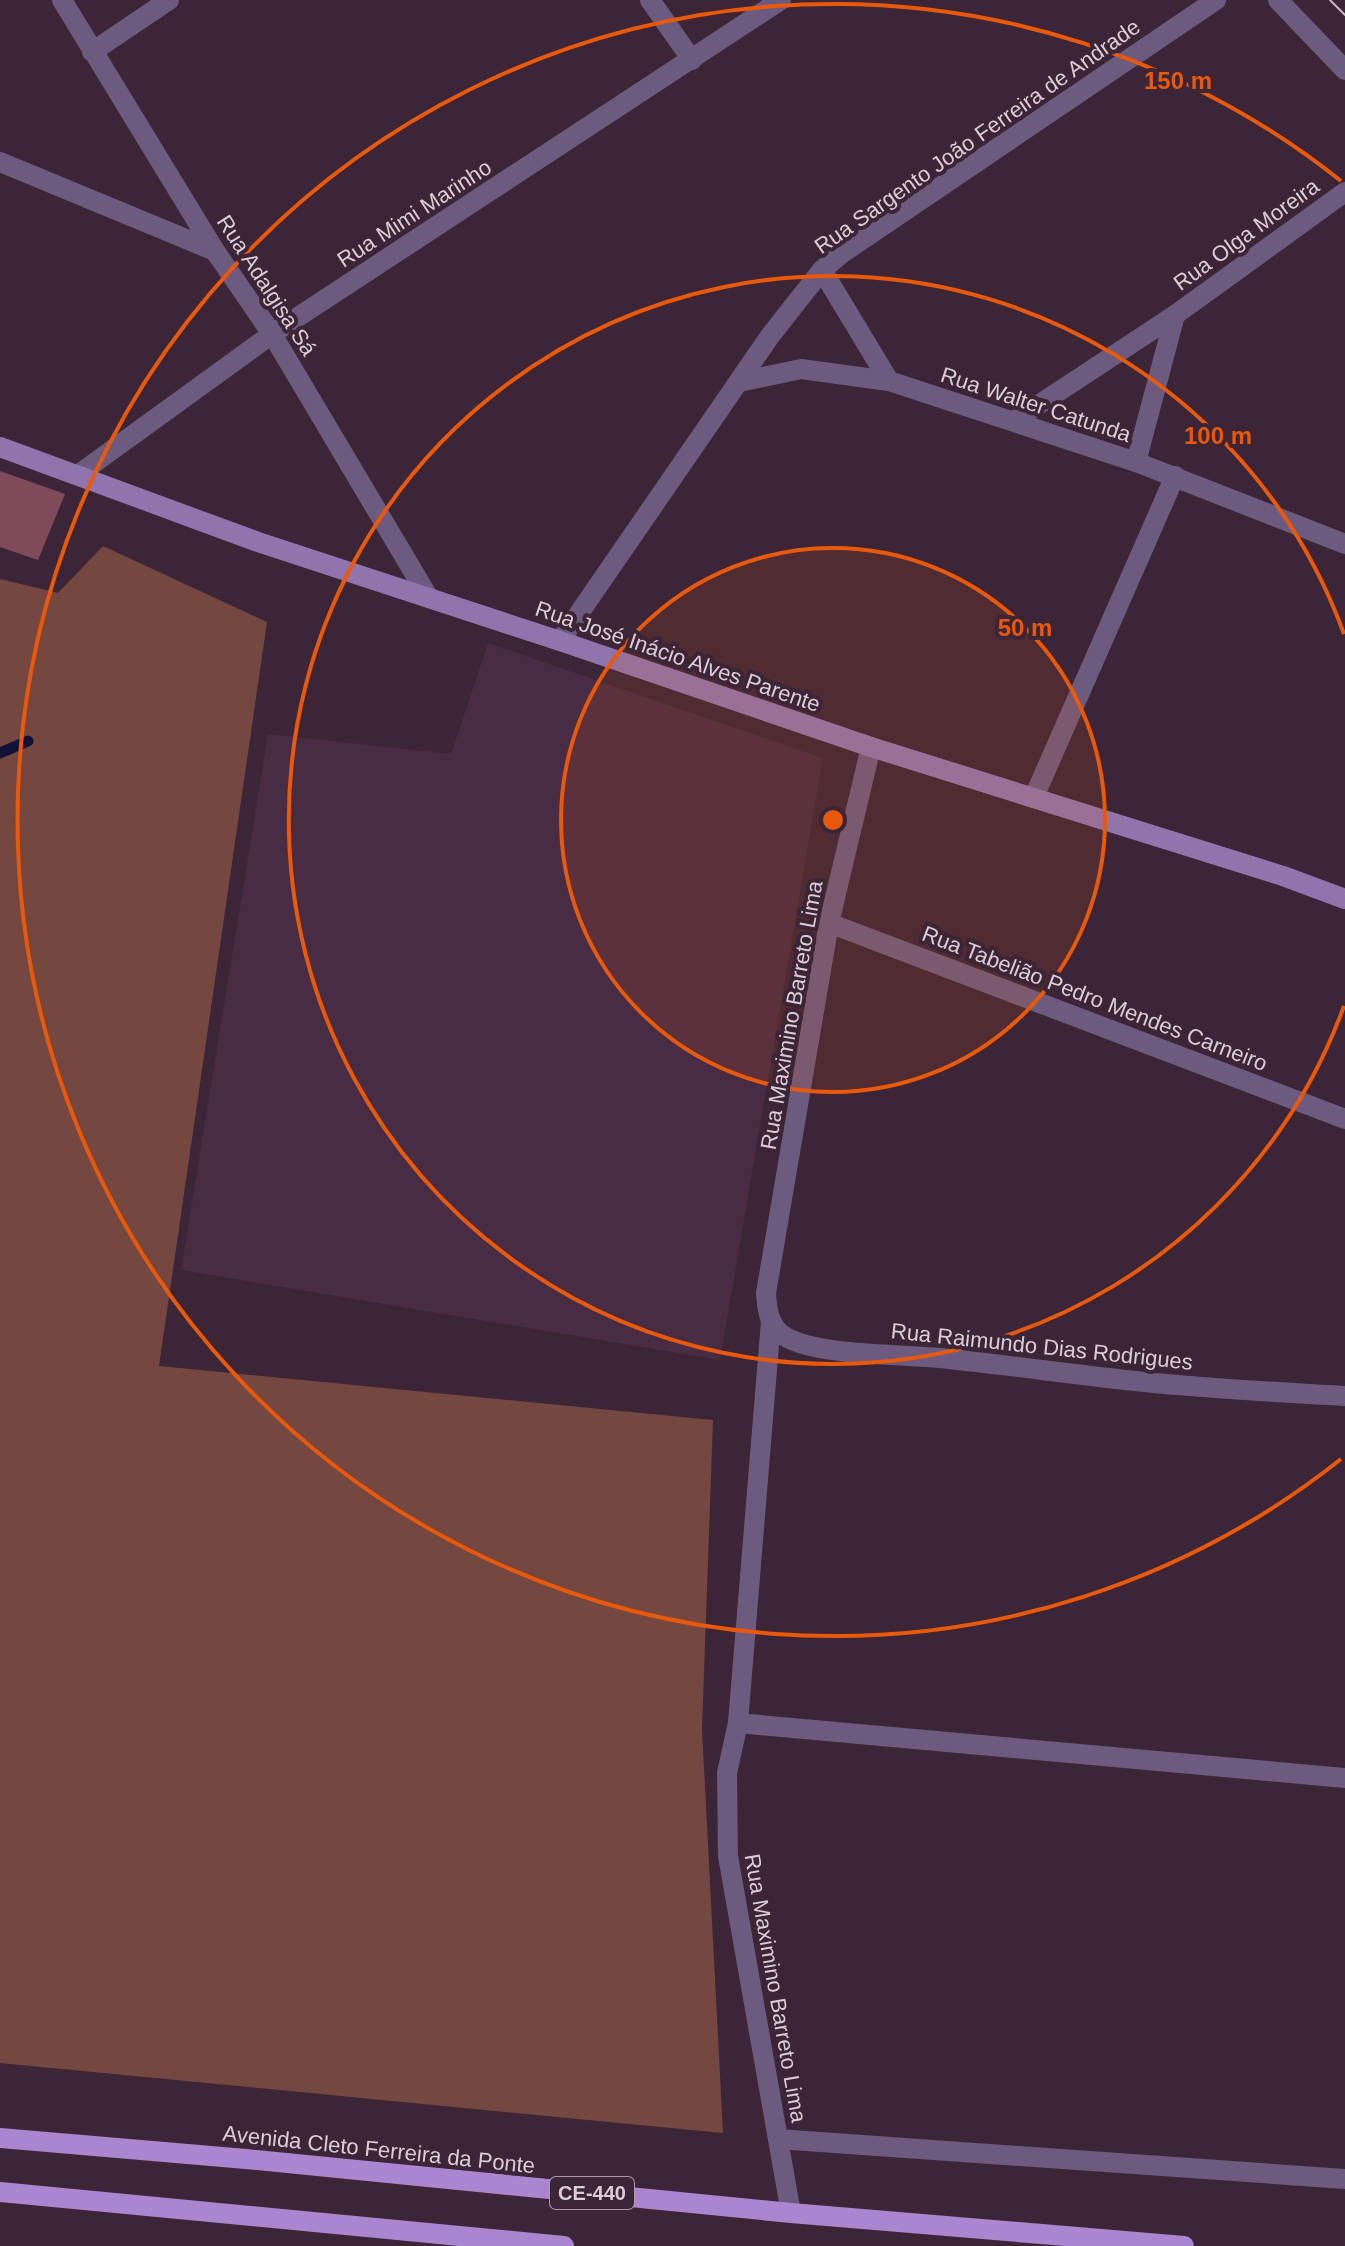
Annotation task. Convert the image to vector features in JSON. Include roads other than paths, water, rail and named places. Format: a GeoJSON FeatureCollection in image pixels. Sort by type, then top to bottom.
{"type":"FeatureCollection","features":[{"type":"Feature","properties":{"kind":"main road","name":"Rua José Inácio Alves Parente"},"geometry":{"type":"LineString","coordinates":[[0,447],[258,542],[871,747],[1283,876],[1345,899]]}},
{"type":"Feature","properties":{"kind":"main road","name":"Avenida Cleto Ferreira da Ponte"},"geometry":{"type":"LineString","coordinates":[[0,2138],[791,2213],[1184,2246]]}},
{"type":"Feature","properties":{"kind":"main road"},"geometry":{"type":"LineString","coordinates":[[0,2192],[564,2246]]}},
{"type":"Feature","properties":{"kind":"street","name":"Rua Adalgisa Sá"},"geometry":{"type":"LineString","coordinates":[[62,0],[215,251],[272,334],[429,598]]}},
{"type":"Feature","properties":{"kind":"street"},"geometry":{"type":"LineString","coordinates":[[92,52],[169,0]]}},
{"type":"Feature","properties":{"kind":"street"},"geometry":{"type":"LineString","coordinates":[[650,0],[692,60]]}},
{"type":"Feature","properties":{"kind":"street","name":"Rua Mimi Marinho"},"geometry":{"type":"LineString","coordinates":[[79,474],[272,334],[781,0]]}},
{"type":"Feature","properties":{"kind":"street","name":"Rua Sargento João Ferreira de Andrade"},"geometry":{"type":"LineString","coordinates":[[560,641],[770,336],[822,270],[841,254],[1216,0]]}},
{"type":"Feature","properties":{"kind":"street"},"geometry":{"type":"LineString","coordinates":[[1278,0],[1345,70]]}},
{"type":"Feature","properties":{"kind":"street"},"geometry":{"type":"LineString","coordinates":[[0,162],[215,251]]}},
{"type":"Feature","properties":{"kind":"street","name":"Rua Olga Moreira"},"geometry":{"type":"LineString","coordinates":[[1014,421],[1175,315],[1345,192]]}},
{"type":"Feature","properties":{"kind":"street"},"geometry":{"type":"LineString","coordinates":[[822,270],[889,381]]}},
{"type":"Feature","properties":{"kind":"street","name":"Rua Olga Moreira"},"geometry":{"type":"LineString","coordinates":[[1136,462],[1175,315]]}},
{"type":"Feature","properties":{"kind":"street","name":"Rua Walter Catunda"},"geometry":{"type":"LineString","coordinates":[[739,382],[801,369],[889,381],[1136,462],[1345,544]]}},
{"type":"Feature","properties":{"kind":"street"},"geometry":{"type":"LineString","coordinates":[[1034,797],[1175,476]]}},
{"type":"Feature","properties":{"kind":"street","name":"Rua Maximino Barreto Lima"},"geometry":{"type":"LineString","coordinates":[[791,2213],[728,1856],[727,1773],[738,1723],[771,1321],[766,1293],[829,923],[871,747]]}},
{"type":"Feature","properties":{"kind":"street","name":"Rua Tabelião Pedro Mendes Carneiro"},"geometry":{"type":"LineString","coordinates":[[829,923],[1345,1119]]}},
{"type":"Feature","properties":{"kind":"street","name":"Rua Raimundo Dias Rodrigues"},"geometry":{"type":"LineString","coordinates":[[771,1321],[782,1335],[804,1345],[829,1349],[939,1358],[1147,1382],[1345,1396]]}},
{"type":"Feature","properties":{"kind":"street"},"geometry":{"type":"LineString","coordinates":[[738,1723],[1345,1778]]}},
{"type":"Feature","properties":{"kind":"street"},"geometry":{"type":"LineString","coordinates":[[778,2139],[1345,2179]]}},
{"type":"Feature","properties":{"kind":"waterway"},"geometry":{"type":"LineString","coordinates":[[0,753],[28,741]]}},
{"type":"Feature","properties":{"kind":"tram line"},"geometry":{"type":"LineString","coordinates":[[1330,0],[1345,15]]}}]}
